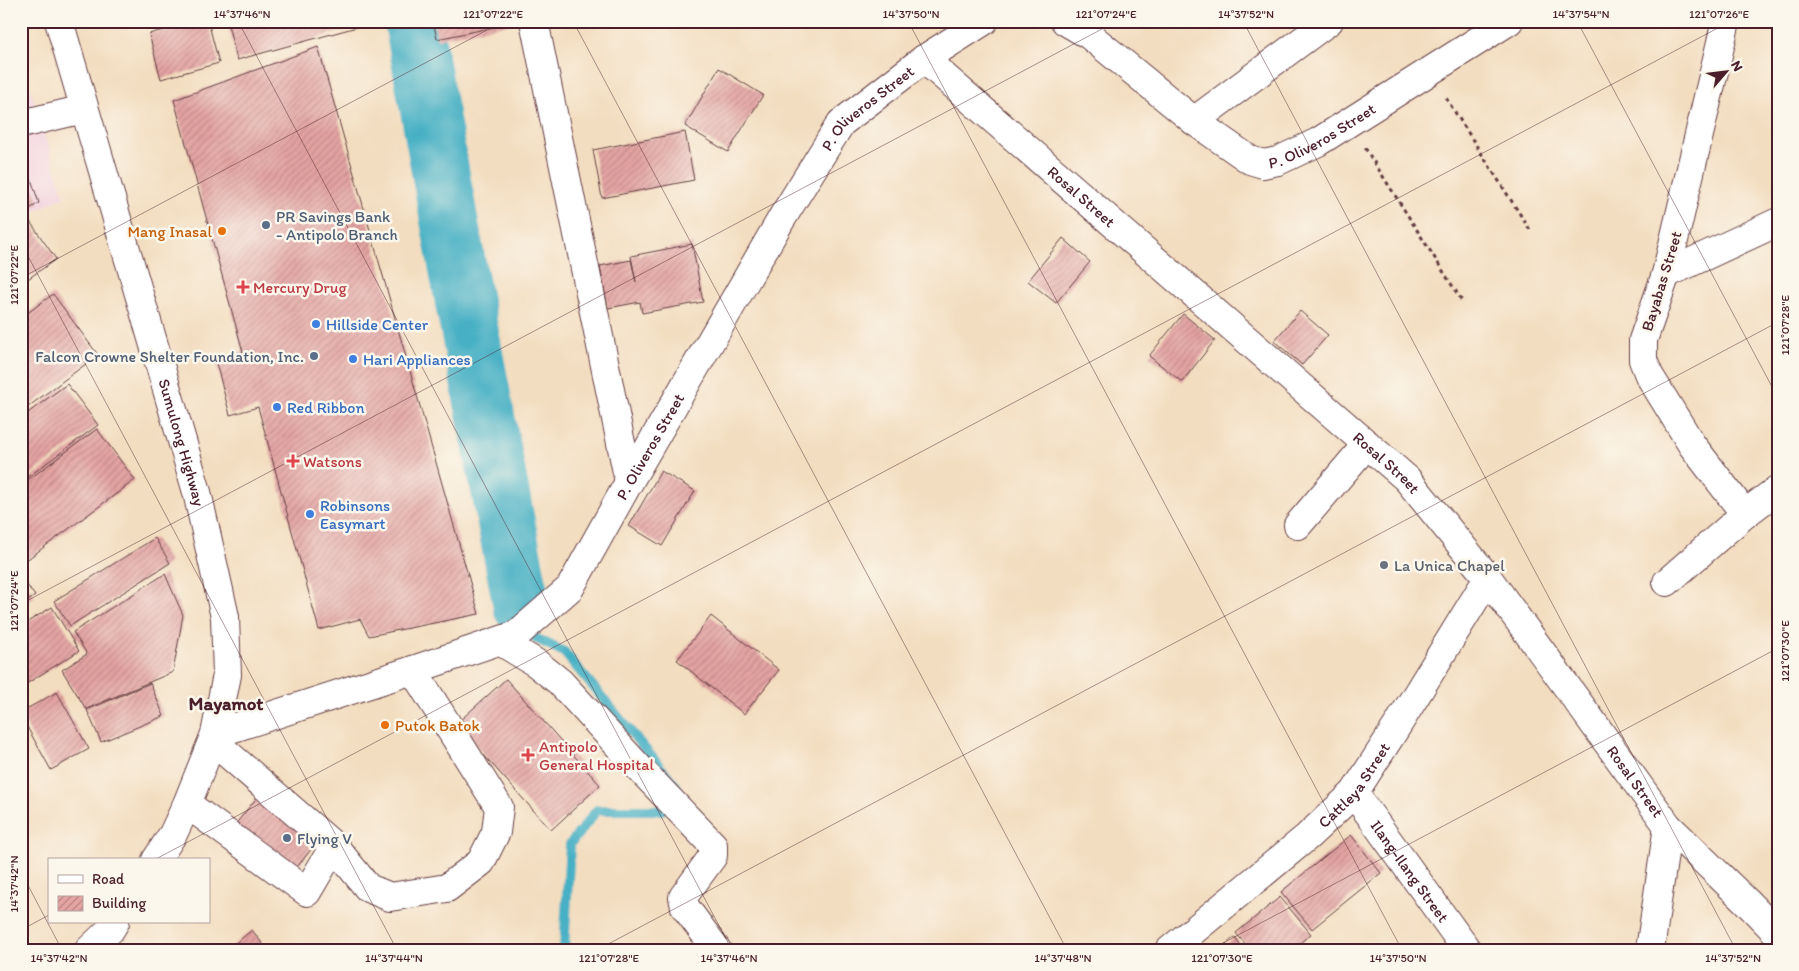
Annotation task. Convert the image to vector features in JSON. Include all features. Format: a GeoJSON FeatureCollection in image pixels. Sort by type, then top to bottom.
{"type":"FeatureCollection","features":[{"type":"Feature","properties":{"kind":"street","name":"Sumulong Highway"},"geometry":{"type":"LineString","coordinates":[[58,21],[197,492],[225,617],[227,676],[214,737],[173,834],[157,858]]}},
{"type":"Feature","properties":{"kind":"street"},"geometry":{"type":"LineString","coordinates":[[534,21],[629,482]]}},
{"type":"Feature","properties":{"kind":"street","name":"P. Oliveros Street"},"geometry":{"type":"LineString","coordinates":[[214,737],[508,638],[570,588],[629,482],[782,218],[840,123],[924,59],[984,21]]}},
{"type":"Feature","properties":{"kind":"street","name":"P. Oliveros Street"},"geometry":{"type":"LineString","coordinates":[[1065,21],[1089,28],[1194,121],[1250,160],[1263,164],[1278,161],[1318,142],[1509,21]]}},
{"type":"Feature","properties":{"kind":"street"},"geometry":{"type":"LineString","coordinates":[[1194,121],[1329,21]]}},
{"type":"Feature","properties":{"kind":"street","name":"Bayabas Street"},"geometry":{"type":"LineString","coordinates":[[1726,21],[1666,274],[1643,340],[1642,360],[1649,375],[1692,445],[1745,514]]}},
{"type":"Feature","properties":{"kind":"street","name":"Rosal Street"},"geometry":{"type":"LineString","coordinates":[[924,59],[1407,479],[1488,578],[1668,826],[1778,934]]}},
{"type":"Feature","properties":{"kind":"street"},"geometry":{"type":"LineString","coordinates":[[21,124],[84,109]]}},
{"type":"Feature","properties":{"kind":"street"},"geometry":{"type":"LineString","coordinates":[[1666,274],[1778,222]]}},
{"type":"Feature","properties":{"kind":"street"},"geometry":{"type":"LineString","coordinates":[[1298,525],[1366,444]]}},
{"type":"Feature","properties":{"kind":"street"},"geometry":{"type":"LineString","coordinates":[[1668,582],[1745,514],[1778,489]]}},
{"type":"Feature","properties":{"kind":"street","name":"Cattleya Street"},"geometry":{"type":"LineString","coordinates":[[1173,949],[1307,837],[1354,793],[1488,578]]}},
{"type":"Feature","properties":{"kind":"street"},"geometry":{"type":"LineString","coordinates":[[508,638],[560,682],[713,845],[713,856],[683,897],[685,907],[717,950]]}},
{"type":"Feature","properties":{"kind":"street"},"geometry":{"type":"LineString","coordinates":[[214,737],[334,846],[368,888],[390,897],[447,888],[481,862],[496,832],[499,807],[413,670]]}},
{"type":"Feature","properties":{"kind":"street","name":"Ilang-Ilang Street"},"geometry":{"type":"LineString","coordinates":[[1354,793],[1467,950]]}},
{"type":"Feature","properties":{"kind":"street"},"geometry":{"type":"LineString","coordinates":[[187,804],[307,892],[334,846]]}},
{"type":"Feature","properties":{"kind":"street"},"geometry":{"type":"LineString","coordinates":[[1650,950],[1668,826]]}},
{"type":"Feature","properties":{"kind":"street"},"geometry":{"type":"LineString","coordinates":[[89,950],[114,924]]}},
{"type":"Feature","properties":{"kind":"path"},"geometry":{"type":"LineString","coordinates":[[1429,72],[1532,233]]}},
{"type":"Feature","properties":{"kind":"path"},"geometry":{"type":"LineString","coordinates":[[1349,122],[1462,301]]}},
{"type":"Feature","properties":{"kind":"shaded area"},"geometry":{"type":"Polygon","coordinates":[[[21,60],[64,196],[21,219],[21,60]]]}},
{"type":"Feature","properties":{"kind":"building"},"geometry":{"type":"Polygon","coordinates":[[[194,21],[208,21],[219,63],[161,79],[149,34],[194,21]]]}},
{"type":"Feature","properties":{"kind":"building"},"geometry":{"type":"Polygon","coordinates":[[[227,21],[375,21],[375,22],[237,60],[227,21]]]}},
{"type":"Feature","properties":{"kind":"building"},"geometry":{"type":"Polygon","coordinates":[[[433,21],[513,21],[514,23],[437,39],[433,21]]]}},
{"type":"Feature","properties":{"kind":"building","name":"Hillside Center"},"geometry":{"type":"Polygon","coordinates":[[[318,47],[479,614],[369,636],[360,619],[319,630],[258,407],[230,415],[215,359],[243,352],[174,100],[318,47]]]}},
{"type":"Feature","properties":{"kind":"building"},"geometry":{"type":"Polygon","coordinates":[[[719,68],[763,95],[728,152],[685,126],[719,68]]]}},
{"type":"Feature","properties":{"kind":"building"},"geometry":{"type":"Polygon","coordinates":[[[685,132],[694,180],[602,198],[593,150],[685,132]]]}},
{"type":"Feature","properties":{"kind":"building"},"geometry":{"type":"Polygon","coordinates":[[[26,164],[39,203],[21,214],[21,166],[26,164]]]}},
{"type":"Feature","properties":{"kind":"building"},"geometry":{"type":"Polygon","coordinates":[[[26,216],[56,259],[21,284],[21,219],[26,216]]]}},
{"type":"Feature","properties":{"kind":"building"},"geometry":{"type":"Polygon","coordinates":[[[1063,238],[1090,262],[1056,303],[1028,281],[1063,238]]]}},
{"type":"Feature","properties":{"kind":"building"},"geometry":{"type":"Polygon","coordinates":[[[692,244],[703,302],[642,313],[640,302],[608,308],[600,266],[631,260],[636,282],[631,256],[692,244]]]}},
{"type":"Feature","properties":{"kind":"building"},"geometry":{"type":"Polygon","coordinates":[[[53,294],[98,355],[21,412],[21,349],[27,345],[21,338],[21,318],[53,294]]]}},
{"type":"Feature","properties":{"kind":"building"},"geometry":{"type":"Polygon","coordinates":[[[1300,311],[1328,335],[1302,365],[1274,341],[1300,311]]]}},
{"type":"Feature","properties":{"kind":"building"},"geometry":{"type":"Polygon","coordinates":[[[1183,314],[1215,340],[1182,382],[1149,356],[1183,314]]]}},
{"type":"Feature","properties":{"kind":"building"},"geometry":{"type":"Polygon","coordinates":[[[67,384],[98,425],[21,482],[21,418],[67,384]]]}},
{"type":"Feature","properties":{"kind":"building"},"geometry":{"type":"Polygon","coordinates":[[[97,429],[135,480],[21,564],[21,485],[97,429]]]}},
{"type":"Feature","properties":{"kind":"building"},"geometry":{"type":"Polygon","coordinates":[[[661,471],[695,491],[662,546],[629,526],[661,471]]]}},
{"type":"Feature","properties":{"kind":"building"},"geometry":{"type":"Polygon","coordinates":[[[155,538],[170,563],[70,626],[54,601],[155,538]]]}},
{"type":"Feature","properties":{"kind":"building"},"geometry":{"type":"Polygon","coordinates":[[[165,574],[183,615],[173,672],[86,709],[62,670],[87,654],[73,632],[165,574]]]}},
{"type":"Feature","properties":{"kind":"building"},"geometry":{"type":"Polygon","coordinates":[[[21,577],[35,596],[21,606],[21,577]]]}},
{"type":"Feature","properties":{"kind":"building"},"geometry":{"type":"Polygon","coordinates":[[[52,607],[79,651],[21,687],[21,626],[52,607]]]}},
{"type":"Feature","properties":{"kind":"building"},"geometry":{"type":"Polygon","coordinates":[[[711,616],[779,670],[744,714],[677,660],[711,616]]]}},
{"type":"Feature","properties":{"kind":"building","name":"Antipolo General Hospital"},"geometry":{"type":"Polygon","coordinates":[[[506,679],[600,785],[551,830],[456,724],[506,679]]]}},
{"type":"Feature","properties":{"kind":"building"},"geometry":{"type":"Polygon","coordinates":[[[150,683],[164,716],[101,742],[87,710],[150,683]]]}},
{"type":"Feature","properties":{"kind":"building"},"geometry":{"type":"Polygon","coordinates":[[[57,692],[89,749],[51,770],[21,716],[21,712],[57,692]]]}},
{"type":"Feature","properties":{"kind":"building"},"geometry":{"type":"Polygon","coordinates":[[[259,795],[318,841],[292,873],[234,826],[259,795]]]}},
{"type":"Feature","properties":{"kind":"building"},"geometry":{"type":"Polygon","coordinates":[[[1351,835],[1381,873],[1312,929],[1281,892],[1351,835]]]}},
{"type":"Feature","properties":{"kind":"building"},"geometry":{"type":"Polygon","coordinates":[[[1280,897],[1311,934],[1291,950],[1250,950],[1236,933],[1280,897]]]}},
{"type":"Feature","properties":{"kind":"building"},"geometry":{"type":"Polygon","coordinates":[[[252,930],[267,950],[227,950],[252,930]]]}},
{"type":"Feature","properties":{"kind":"building"},"geometry":{"type":"Polygon","coordinates":[[[1235,937],[1244,950],[1218,950],[1235,937]]]}},
{"type":"Feature","properties":{"kind":"waterway"},"geometry":{"type":"LineString","coordinates":[[413,21],[522,606]]}},
{"type":"Feature","properties":{"kind":"waterway"},"geometry":{"type":"LineString","coordinates":[[531,636],[564,652],[676,786]]}},
{"type":"Feature","properties":{"kind":"waterway"},"geometry":{"type":"LineString","coordinates":[[564,950],[570,844],[597,810],[662,810]]}},
{"type":"Feature","properties":{"kind":"place","name":"PR Savings Bank - Antipolo Branch"},"geometry":{"type":"Point","coordinates":[266,225]}},
{"type":"Feature","properties":{"kind":"place","name":"Mang Inasal"},"geometry":{"type":"Point","coordinates":[222,231]}},
{"type":"Feature","properties":{"kind":"place","name":"Mercury Drug"},"geometry":{"type":"Point","coordinates":[243,287]}},
{"type":"Feature","properties":{"kind":"place","name":"Hillside Center"},"geometry":{"type":"Point","coordinates":[316,324]}},
{"type":"Feature","properties":{"kind":"place","name":"Falcon Crowne Shelter Foundation, Inc."},"geometry":{"type":"Point","coordinates":[314,356]}},
{"type":"Feature","properties":{"kind":"place","name":"Hari Appliances"},"geometry":{"type":"Point","coordinates":[353,359]}},
{"type":"Feature","properties":{"kind":"place","name":"Red Ribbon"},"geometry":{"type":"Point","coordinates":[277,407]}},
{"type":"Feature","properties":{"kind":"place","name":"Watsons"},"geometry":{"type":"Point","coordinates":[293,461]}},
{"type":"Feature","properties":{"kind":"place","name":"Robinsons Easymart"},"geometry":{"type":"Point","coordinates":[310,514]}},
{"type":"Feature","properties":{"kind":"place","name":"La Unica Chapel"},"geometry":{"type":"Point","coordinates":[1384,565]}},
{"type":"Feature","properties":{"kind":"place","name":"Putok Batok"},"geometry":{"type":"Point","coordinates":[385,725]}},
{"type":"Feature","properties":{"kind":"place","name":"Antipolo General Hospital"},"geometry":{"type":"Point","coordinates":[528,755]}},
{"type":"Feature","properties":{"kind":"place","name":"Flying V"},"geometry":{"type":"Point","coordinates":[287,838]}},
{"type":"Feature","properties":{"kind":"district","name":"Mayamot"},"geometry":{"type":"Point","coordinates":[226,703]}}]}
